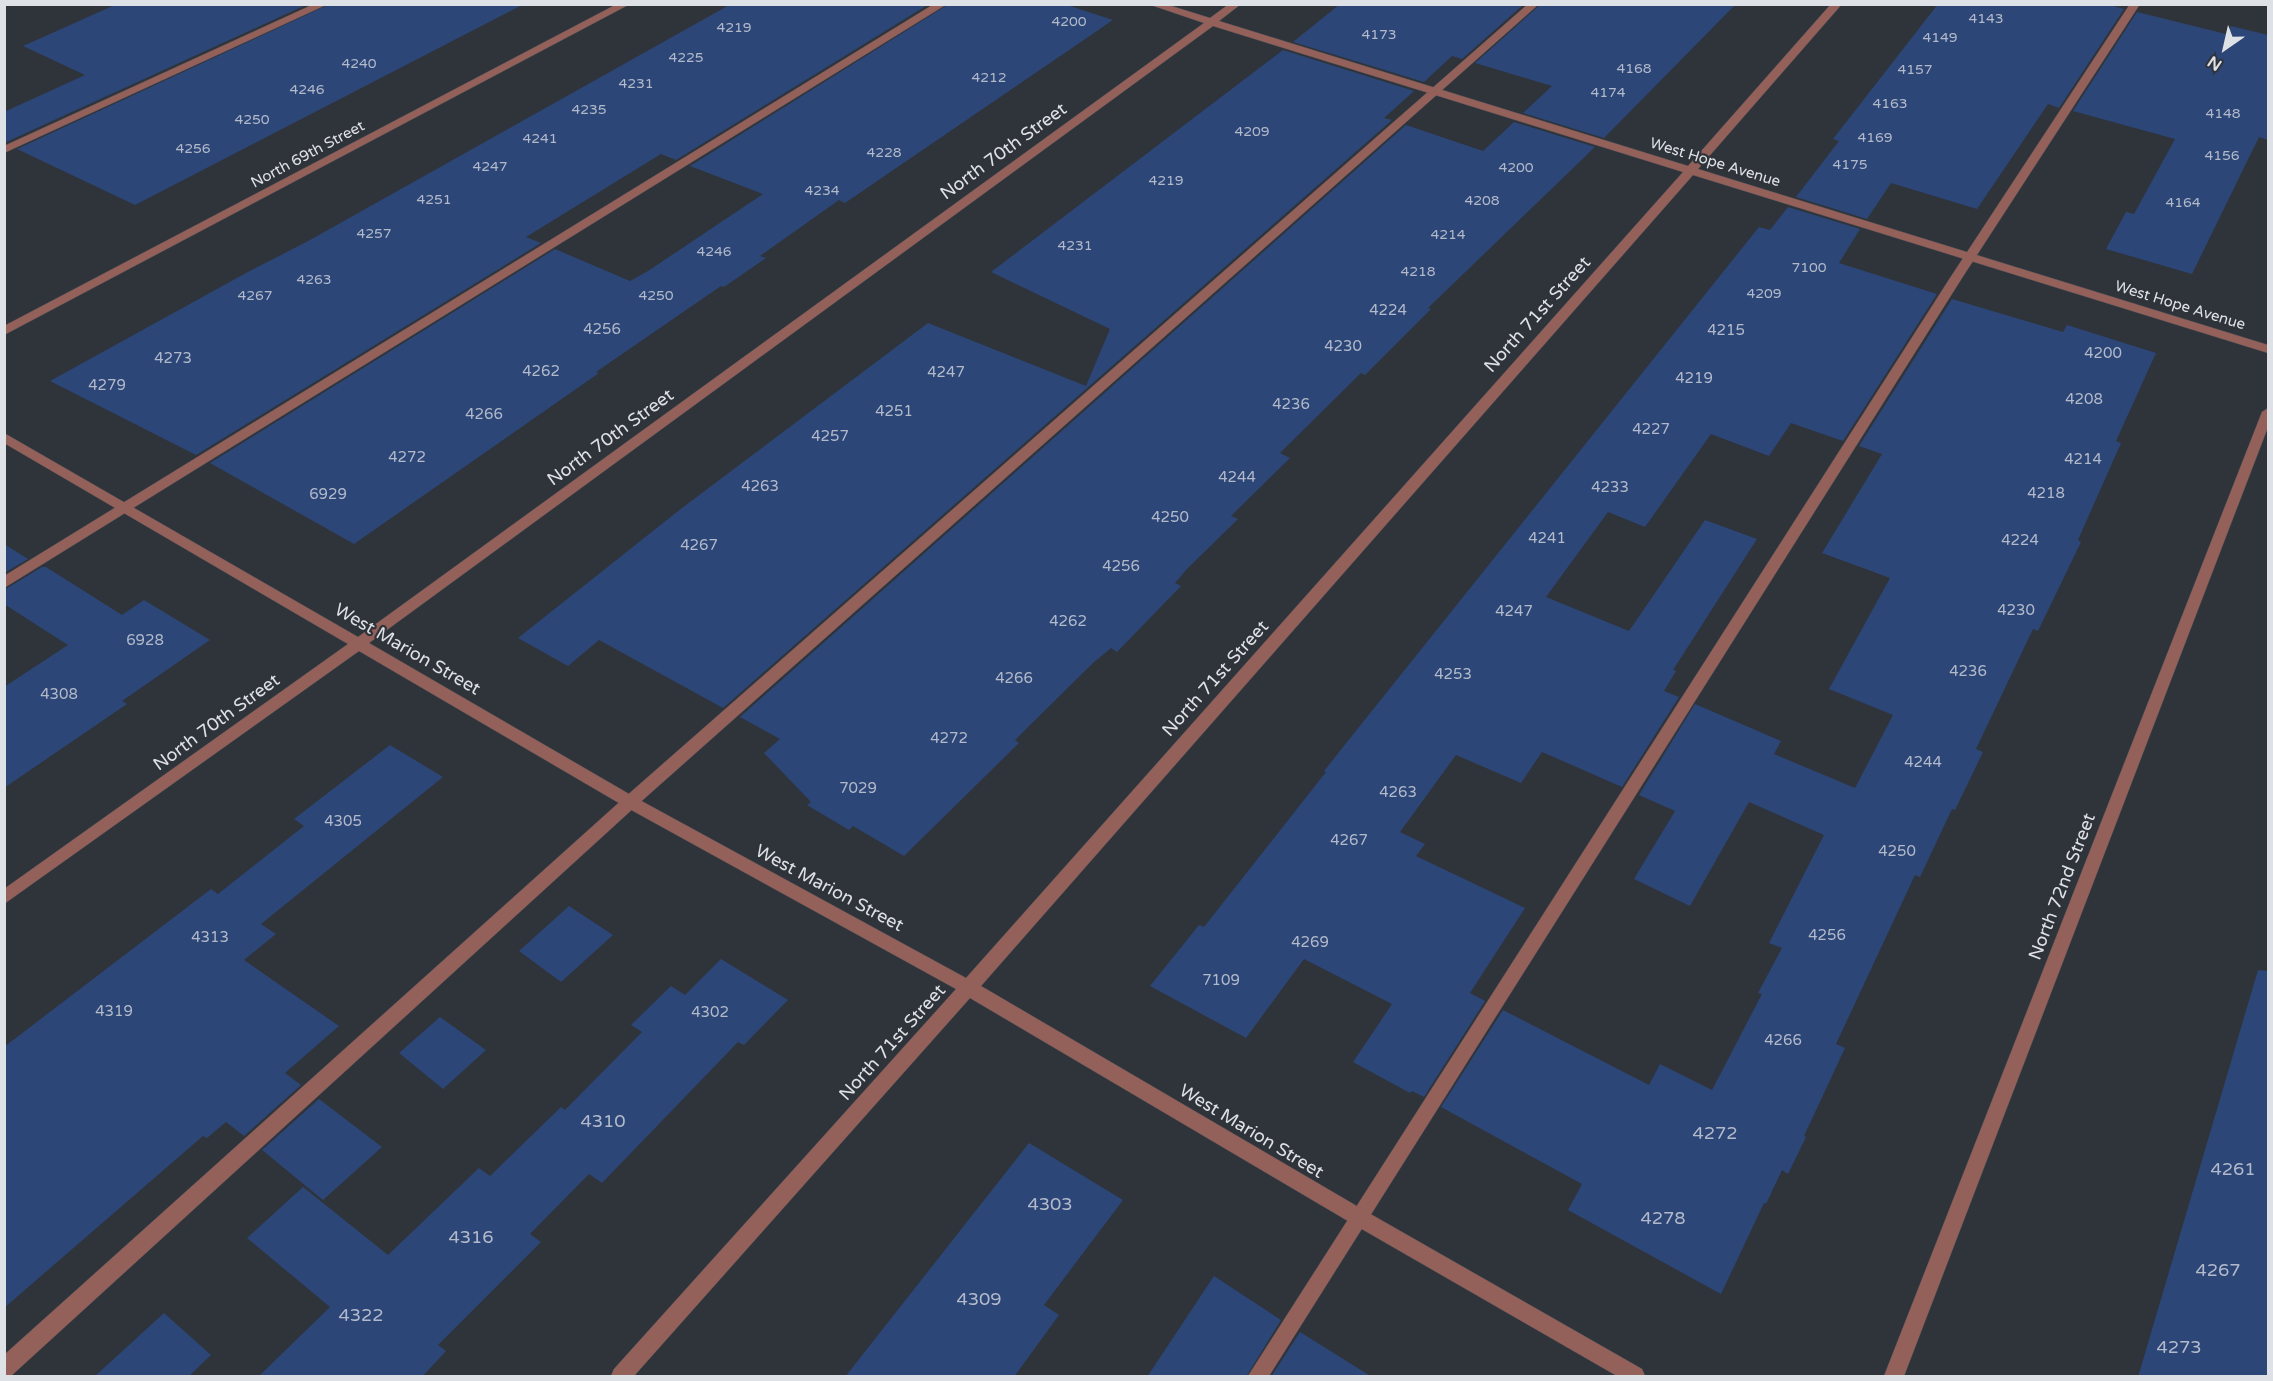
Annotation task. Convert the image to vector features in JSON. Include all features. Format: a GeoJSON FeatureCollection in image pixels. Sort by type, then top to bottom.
{"type":"FeatureCollection","features":[{"type":"Feature","properties":{"kind":"street"},"geometry":{"type":"LineString","coordinates":[[4,150],[323,4]]}},
{"type":"Feature","properties":{"kind":"street","name":"North 69th Street"},"geometry":{"type":"LineString","coordinates":[[4,331],[625,4]]}},
{"type":"Feature","properties":{"kind":"street"},"geometry":{"type":"LineString","coordinates":[[4,583],[942,4]]}},
{"type":"Feature","properties":{"kind":"street","name":"West Hope Avenue"},"geometry":{"type":"LineString","coordinates":[[1153,4],[2268,349]]}},
{"type":"Feature","properties":{"kind":"street","name":"North 70th Street"},"geometry":{"type":"LineString","coordinates":[[4,898],[358,644],[1236,4]]}},
{"type":"Feature","properties":{"kind":"street"},"geometry":{"type":"LineString","coordinates":[[4,1369],[630,802],[1534,4]]}},
{"type":"Feature","properties":{"kind":"street","name":"North 71st Street"},"geometry":{"type":"LineString","coordinates":[[621,1377],[969,988],[1692,171],[1836,4]]}},
{"type":"Feature","properties":{"kind":"street"},"geometry":{"type":"LineString","coordinates":[[1258,1377],[1970,258],[2135,4]]}},
{"type":"Feature","properties":{"kind":"street","name":"North 72nd Street"},"geometry":{"type":"LineString","coordinates":[[1894,1377],[2268,412]]}},
{"type":"Feature","properties":{"kind":"street","name":"West Marion Street"},"geometry":{"type":"LineString","coordinates":[[4,437],[630,802],[969,988],[1635,1377]]}},
{"type":"Feature","properties":{"kind":"building"},"geometry":{"type":"Polygon","coordinates":[[[117,4],[308,4],[4,143],[4,112],[85,75],[23,46],[117,4]]]}},
{"type":"Feature","properties":{"kind":"building"},"geometry":{"type":"Polygon","coordinates":[[[330,4],[524,4],[135,205],[17,149],[330,4]]]}},
{"type":"Feature","properties":{"kind":"building"},"geometry":{"type":"Polygon","coordinates":[[[731,4],[929,4],[676,160],[661,154],[526,237],[541,243],[196,455],[50,381],[310,240],[731,4]]]}},
{"type":"Feature","properties":{"kind":"building"},"geometry":{"type":"Polygon","coordinates":[[[949,4],[1064,4],[1113,20],[845,203],[839,200],[760,256],[766,258],[724,287],[721,286],[596,372],[599,373],[354,544],[210,463],[555,249],[630,281],[648,271],[763,194],[690,166],[949,4]]]}},
{"type":"Feature","properties":{"kind":"building"},"geometry":{"type":"Polygon","coordinates":[[[1340,4],[1524,4],[1462,59],[1452,56],[1424,82],[1293,42],[1340,4]]]}},
{"type":"Feature","properties":{"kind":"building"},"geometry":{"type":"Polygon","coordinates":[[[1541,4],[1736,4],[1604,138],[1523,113],[1552,86],[1475,63],[1541,4]]]}},
{"type":"Feature","properties":{"kind":"building"},"geometry":{"type":"Polygon","coordinates":[[[1938,4],[2106,4],[2124,9],[2059,108],[2048,104],[1977,209],[1891,183],[1867,219],[1796,197],[1839,141],[1833,139],[1938,4]]]}},
{"type":"Feature","properties":{"kind":"building"},"geometry":{"type":"Polygon","coordinates":[[[2137,12],[2226,34],[2231,26],[2268,35],[2268,140],[2259,137],[2192,274],[2106,249],[2126,212],[2134,214],[2175,139],[2073,111],[2137,12]]]}},
{"type":"Feature","properties":{"kind":"building"},"geometry":{"type":"Polygon","coordinates":[[[1283,50],[1414,91],[1384,118],[1392,120],[723,708],[599,640],[568,666],[518,638],[682,508],[928,323],[1086,386],[1110,329],[991,272],[1283,50]]]}},
{"type":"Feature","properties":{"kind":"building"},"geometry":{"type":"Polygon","coordinates":[[[1514,122],[1595,147],[1428,308],[1431,309],[1365,375],[1361,373],[1280,453],[1290,458],[1231,516],[1238,519],[1187,569],[1175,583],[1181,586],[1117,652],[1111,648],[1093,663],[1015,740],[1019,743],[904,856],[853,826],[849,830],[807,805],[811,802],[764,753],[780,739],[740,717],[1406,125],[1483,151],[1514,122]]]}},
{"type":"Feature","properties":{"kind":"building"},"geometry":{"type":"Polygon","coordinates":[[[1788,207],[1860,229],[1839,263],[1937,294],[1843,441],[1791,423],[1769,456],[1711,434],[1645,527],[1608,512],[1546,597],[1629,631],[1705,520],[1757,539],[1673,670],[1676,671],[1664,691],[1679,697],[1622,787],[1542,752],[1521,783],[1456,755],[1400,832],[1425,844],[1416,856],[1525,908],[1470,993],[1485,1001],[1424,1097],[1412,1091],[1410,1093],[1353,1062],[1392,1004],[1304,959],[1246,1038],[1150,986],[1199,925],[1204,927],[1326,772],[1324,771],[1759,227],[1770,230],[1788,207]]]}},
{"type":"Feature","properties":{"kind":"building"},"geometry":{"type":"Polygon","coordinates":[[[1952,299],[2063,332],[2067,325],[2156,353],[2116,441],[2121,443],[2078,540],[2081,542],[2038,631],[2033,629],[1976,749],[1983,752],[1955,810],[1952,809],[1920,877],[1915,875],[1836,1044],[1845,1048],[1804,1136],[1806,1137],[1788,1174],[1782,1170],[1766,1204],[1764,1203],[1721,1294],[1568,1210],[1582,1184],[1441,1107],[1503,1010],[1649,1085],[1660,1064],[1712,1090],[1762,994],[1758,993],[1782,948],[1769,943],[1824,835],[1749,802],[1690,906],[1634,879],[1675,811],[1639,795],[1695,704],[1781,741],[1774,754],[1855,788],[1893,715],[1829,689],[1890,578],[1822,553],[1882,454],[1859,446],[1952,299]]]}},
{"type":"Feature","properties":{"kind":"building"},"geometry":{"type":"Polygon","coordinates":[[[4,544],[28,559],[4,573],[4,544]]]}},
{"type":"Feature","properties":{"kind":"building"},"geometry":{"type":"Polygon","coordinates":[[[42,567],[46,567],[122,615],[144,600],[210,640],[122,701],[127,704],[4,788],[4,687],[68,645],[4,604],[4,590],[42,567]]]}},
{"type":"Feature","properties":{"kind":"building"},"geometry":{"type":"Polygon","coordinates":[[[390,745],[443,777],[261,924],[276,934],[244,960],[339,1026],[285,1073],[301,1085],[244,1136],[226,1122],[207,1138],[203,1136],[4,1308],[4,1047],[211,889],[218,894],[304,826],[294,819],[390,745]]]}},
{"type":"Feature","properties":{"kind":"building"},"geometry":{"type":"Polygon","coordinates":[[[569,906],[613,935],[561,982],[519,951],[569,906]]]}},
{"type":"Feature","properties":{"kind":"building"},"geometry":{"type":"Polygon","coordinates":[[[721,959],[788,1000],[744,1045],[738,1042],[602,1183],[589,1174],[530,1234],[541,1242],[438,1345],[446,1351],[422,1377],[258,1377],[330,1307],[247,1238],[303,1187],[388,1255],[479,1168],[490,1176],[561,1107],[565,1110],[642,1032],[631,1025],[671,986],[685,995],[721,959]]]}},
{"type":"Feature","properties":{"kind":"building"},"geometry":{"type":"Polygon","coordinates":[[[2258,970],[2268,971],[2268,1377],[2138,1377],[2258,970]]]}},
{"type":"Feature","properties":{"kind":"building"},"geometry":{"type":"Polygon","coordinates":[[[440,1017],[486,1050],[443,1089],[399,1053],[440,1017]]]}},
{"type":"Feature","properties":{"kind":"building"},"geometry":{"type":"Polygon","coordinates":[[[319,1099],[382,1147],[323,1200],[262,1150],[319,1099]]]}},
{"type":"Feature","properties":{"kind":"building"},"geometry":{"type":"Polygon","coordinates":[[[1029,1143],[1123,1200],[1044,1305],[1059,1315],[1014,1377],[845,1377],[1029,1143]]]}},
{"type":"Feature","properties":{"kind":"building"},"geometry":{"type":"Polygon","coordinates":[[[1214,1276],[1281,1320],[1246,1377],[1147,1377],[1214,1276]]]}},
{"type":"Feature","properties":{"kind":"building"},"geometry":{"type":"Polygon","coordinates":[[[164,1313],[211,1355],[188,1377],[94,1377],[164,1313]]]}},
{"type":"Feature","properties":{"kind":"building"},"geometry":{"type":"Polygon","coordinates":[[[1300,1332],[1372,1377],[1271,1377],[1300,1332]]]}}]}
